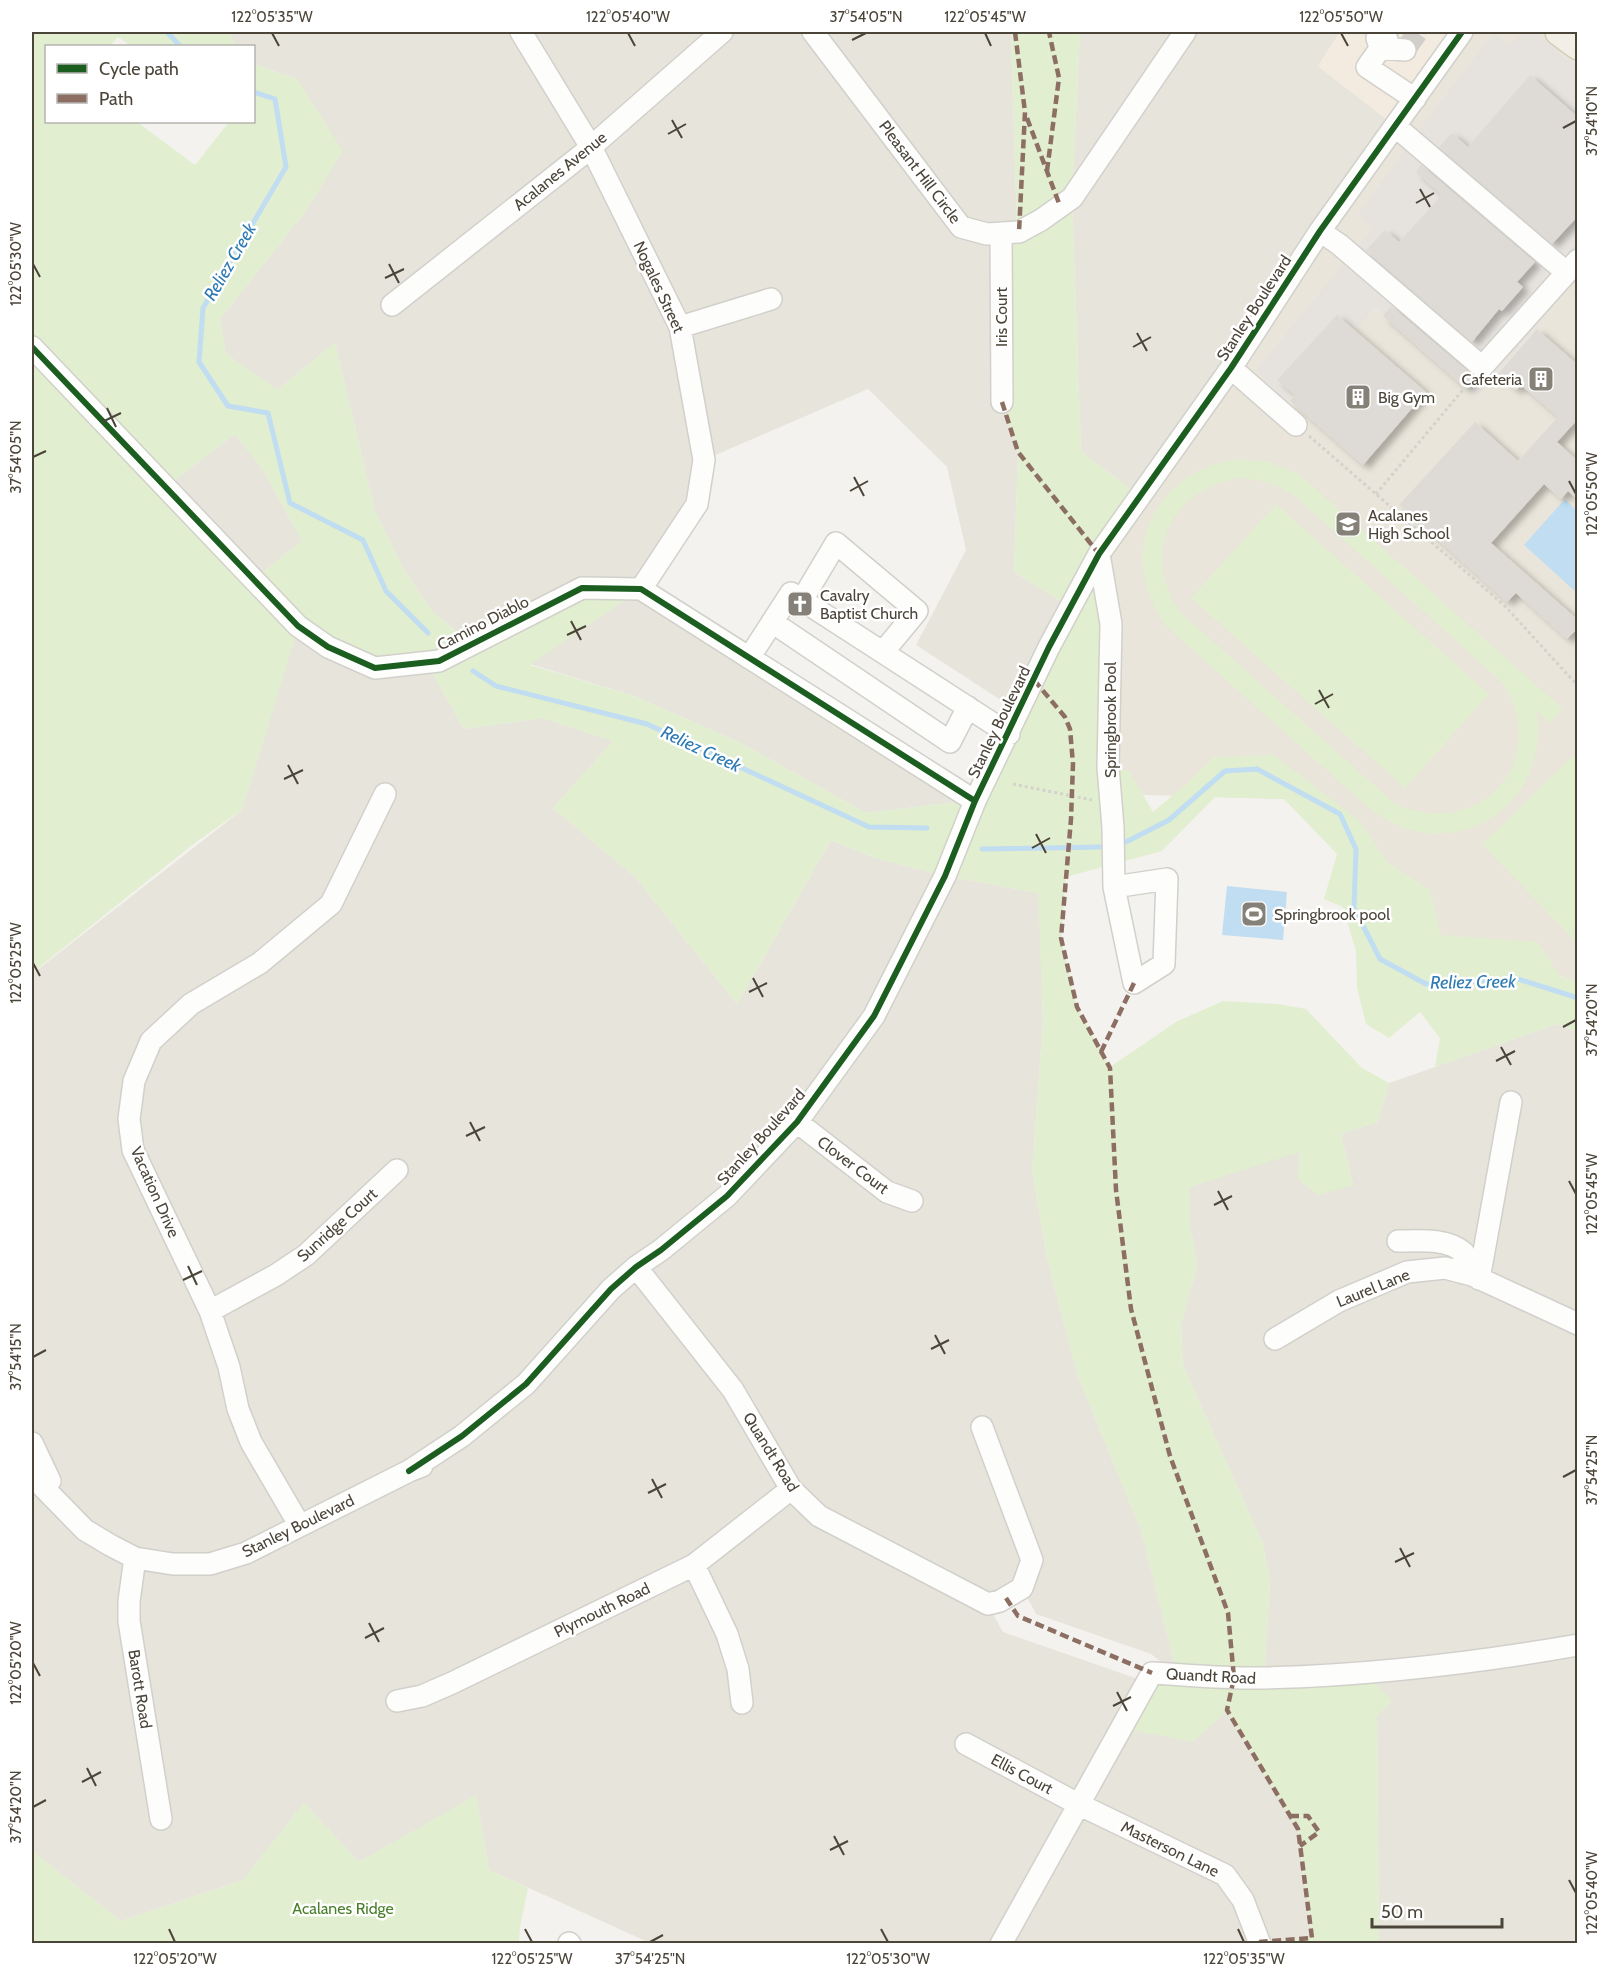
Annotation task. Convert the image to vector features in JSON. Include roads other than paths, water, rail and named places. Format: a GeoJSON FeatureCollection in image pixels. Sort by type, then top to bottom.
{"type":"FeatureCollection","features":[{"type":"Feature","properties":{"kind":"main road"},"geometry":{"type":"LineString","coordinates":[[1559,32],[1578,46]]}},
{"type":"Feature","properties":{"kind":"street","name":"Nogales Street"},"geometry":{"type":"LineString","coordinates":[[521,32],[591,147],[681,327],[704,460],[697,504],[641,589]]}},
{"type":"Feature","properties":{"kind":"street","name":"Acalanes Avenue"},"geometry":{"type":"LineString","coordinates":[[392,305],[591,147],[722,32]]}},
{"type":"Feature","properties":{"kind":"street","name":"Pleasant Hill Circle"},"geometry":{"type":"LineString","coordinates":[[813,32],[961,227],[987,234],[1019,232],[1072,198],[1185,32]]}},
{"type":"Feature","properties":{"kind":"street","name":"Stanley Boulevard"},"geometry":{"type":"LineString","coordinates":[[32,1469],[40,1484],[85,1530],[135,1558],[173,1564],[210,1564],[246,1553],[470,1443],[518,1400],[526,1384],[611,1289],[727,1196],[797,1122],[874,1016],[945,876],[975,801],[1049,647],[1099,554],[1231,368],[1320,231],[1462,32]]}},
{"type":"Feature","properties":{"kind":"street"},"geometry":{"type":"LineString","coordinates":[[1386,42],[1367,67],[1414,99]]}},
{"type":"Feature","properties":{"kind":"street"},"geometry":{"type":"LineString","coordinates":[[1320,231],[1340,245],[1482,367],[1572,266],[1395,126]]}},
{"type":"Feature","properties":{"kind":"street","name":"Iris Court"},"geometry":{"type":"LineString","coordinates":[[1001,233],[1002,402]]}},
{"type":"Feature","properties":{"kind":"street"},"geometry":{"type":"LineString","coordinates":[[681,327],[771,299]]}},
{"type":"Feature","properties":{"kind":"street","name":"Camino Diablo"},"geometry":{"type":"LineString","coordinates":[[32,347],[298,626],[328,647],[375,668],[439,661],[582,588],[641,589]]}},
{"type":"Feature","properties":{"kind":"street"},"geometry":{"type":"LineString","coordinates":[[1231,368],[1296,425]]}},
{"type":"Feature","properties":{"kind":"street"},"geometry":{"type":"LineString","coordinates":[[802,600],[836,543],[917,611],[883,652]]}},
{"type":"Feature","properties":{"kind":"street","name":"Springbrook Pool"},"geometry":{"type":"LineString","coordinates":[[1099,554],[1111,624],[1108,767],[1112,803],[1114,887],[1134,983],[1164,964],[1167,879],[1114,887]]}},
{"type":"Feature","properties":{"kind":"street"},"geometry":{"type":"LineString","coordinates":[[641,589],[975,801]]}},
{"type":"Feature","properties":{"kind":"street"},"geometry":{"type":"LineString","coordinates":[[749,658],[791,593],[1009,734]]}},
{"type":"Feature","properties":{"kind":"street"},"geometry":{"type":"LineString","coordinates":[[772,622],[950,742],[968,707]]}},
{"type":"Feature","properties":{"kind":"street","name":"Vacation Drive"},"geometry":{"type":"LineString","coordinates":[[300,1527],[251,1442],[238,1409],[229,1367],[210,1311],[133,1150],[129,1119],[134,1081],[151,1041],[191,1004],[260,963],[331,904],[385,794]]}},
{"type":"Feature","properties":{"kind":"street"},"geometry":{"type":"LineString","coordinates":[[1471,1276],[1511,1102]]}},
{"type":"Feature","properties":{"kind":"street","name":"Clover Court"},"geometry":{"type":"LineString","coordinates":[[797,1122],[886,1192],[912,1201]]}},
{"type":"Feature","properties":{"kind":"street","name":"Sunridge Court"},"geometry":{"type":"LineString","coordinates":[[210,1311],[276,1275],[306,1255],[397,1170]]}},
{"type":"Feature","properties":{"kind":"street"},"geometry":{"type":"LineString","coordinates":[[1398,1240],[1456,1245],[1464,1253],[1471,1276]]}},
{"type":"Feature","properties":{"kind":"street","name":"Quandt Road"},"geometry":{"type":"LineString","coordinates":[[636,1267],[733,1390],[790,1489],[819,1516],[843,1530],[988,1604],[1000,1601],[1022,1588],[1032,1560],[982,1427]]}},
{"type":"Feature","properties":{"kind":"street","name":"Laurel Lane"},"geometry":{"type":"LineString","coordinates":[[1275,1339],[1339,1301],[1407,1272],[1445,1268],[1471,1276],[1578,1324]]}},
{"type":"Feature","properties":{"kind":"street","name":"Stanley Boulevard"},"geometry":{"type":"LineString","coordinates":[[32,1443],[58,1502]]}},
{"type":"Feature","properties":{"kind":"street","name":"Plymouth Road"},"geometry":{"type":"LineString","coordinates":[[397,1701],[422,1696],[452,1683],[694,1565],[790,1489]]}},
{"type":"Feature","properties":{"kind":"street","name":"Barott Road"},"geometry":{"type":"LineString","coordinates":[[135,1558],[129,1601],[129,1621],[160,1819]]}},
{"type":"Feature","properties":{"kind":"street"},"geometry":{"type":"LineString","coordinates":[[694,1565],[727,1634],[738,1669],[742,1703]]}},
{"type":"Feature","properties":{"kind":"street","name":"Quandt Road"},"geometry":{"type":"LineString","coordinates":[[1001,1944],[1152,1673],[1264,1678],[1353,1673],[1473,1661],[1578,1645]]}},
{"type":"Feature","properties":{"kind":"street","name":"Ellis Court"},"geometry":{"type":"LineString","coordinates":[[966,1744],[1078,1804]]}},
{"type":"Feature","properties":{"kind":"street","name":"Masterson Lane"},"geometry":{"type":"LineString","coordinates":[[1078,1804],[1225,1875],[1243,1900],[1260,1944]]}},
{"type":"Feature","properties":{"kind":"water"},"geometry":{"type":"Polygon","coordinates":[[[1565,499],[1577,511],[1577,593],[1524,545],[1565,499]]]}},
{"type":"Feature","properties":{"kind":"water","name":"Springbrook pool"},"geometry":{"type":"Polygon","coordinates":[[[1227,886],[1287,892],[1283,940],[1222,935],[1227,886]]]}},
{"type":"Feature","properties":{"kind":"waterway","name":"Reliez Creek"},"geometry":{"type":"LineString","coordinates":[[167,32],[179,45]]}},
{"type":"Feature","properties":{"kind":"waterway","name":"Reliez Creek"},"geometry":{"type":"LineString","coordinates":[[255,92],[275,99],[286,167],[203,308],[199,362],[228,406],[268,413],[290,503],[363,540],[386,591],[428,633]]}},
{"type":"Feature","properties":{"kind":"waterway","name":"Reliez Creek"},"geometry":{"type":"LineString","coordinates":[[473,671],[496,686],[647,724],[869,827],[927,828]]}},
{"type":"Feature","properties":{"kind":"waterway","name":"Reliez Creek"},"geometry":{"type":"LineString","coordinates":[[1126,842],[1169,820],[1225,771],[1257,769],[1340,814],[1356,849],[1354,908],[1380,959],[1426,984],[1518,979],[1578,998]]}},
{"type":"Feature","properties":{"kind":"waterway","name":"Reliez Creek"},"geometry":{"type":"LineString","coordinates":[[982,849],[1101,847]]}},
{"type":"Feature","properties":{"kind":"tunnel"},"geometry":{"type":"LineString","coordinates":[[1405,50],[1418,32]]}},
{"type":"Feature","properties":{"kind":"place","name":"Cafeteria"},"geometry":{"type":"Point","coordinates":[1541,379]}},
{"type":"Feature","properties":{"kind":"place","name":"Big Gym"},"geometry":{"type":"Point","coordinates":[1358,397]}},
{"type":"Feature","properties":{"kind":"place","name":"Acalanes High School"},"geometry":{"type":"Point","coordinates":[1348,524]}},
{"type":"Feature","properties":{"kind":"place","name":"Cavalry Baptist Church"},"geometry":{"type":"Point","coordinates":[800,604]}},
{"type":"Feature","properties":{"kind":"place","name":"Springbrook pool"},"geometry":{"type":"Point","coordinates":[1254,914]}},
{"type":"Feature","properties":{"kind":"park label","name":"Acalanes Ridge"},"geometry":{"type":"Point","coordinates":[343,1908]}}]}
